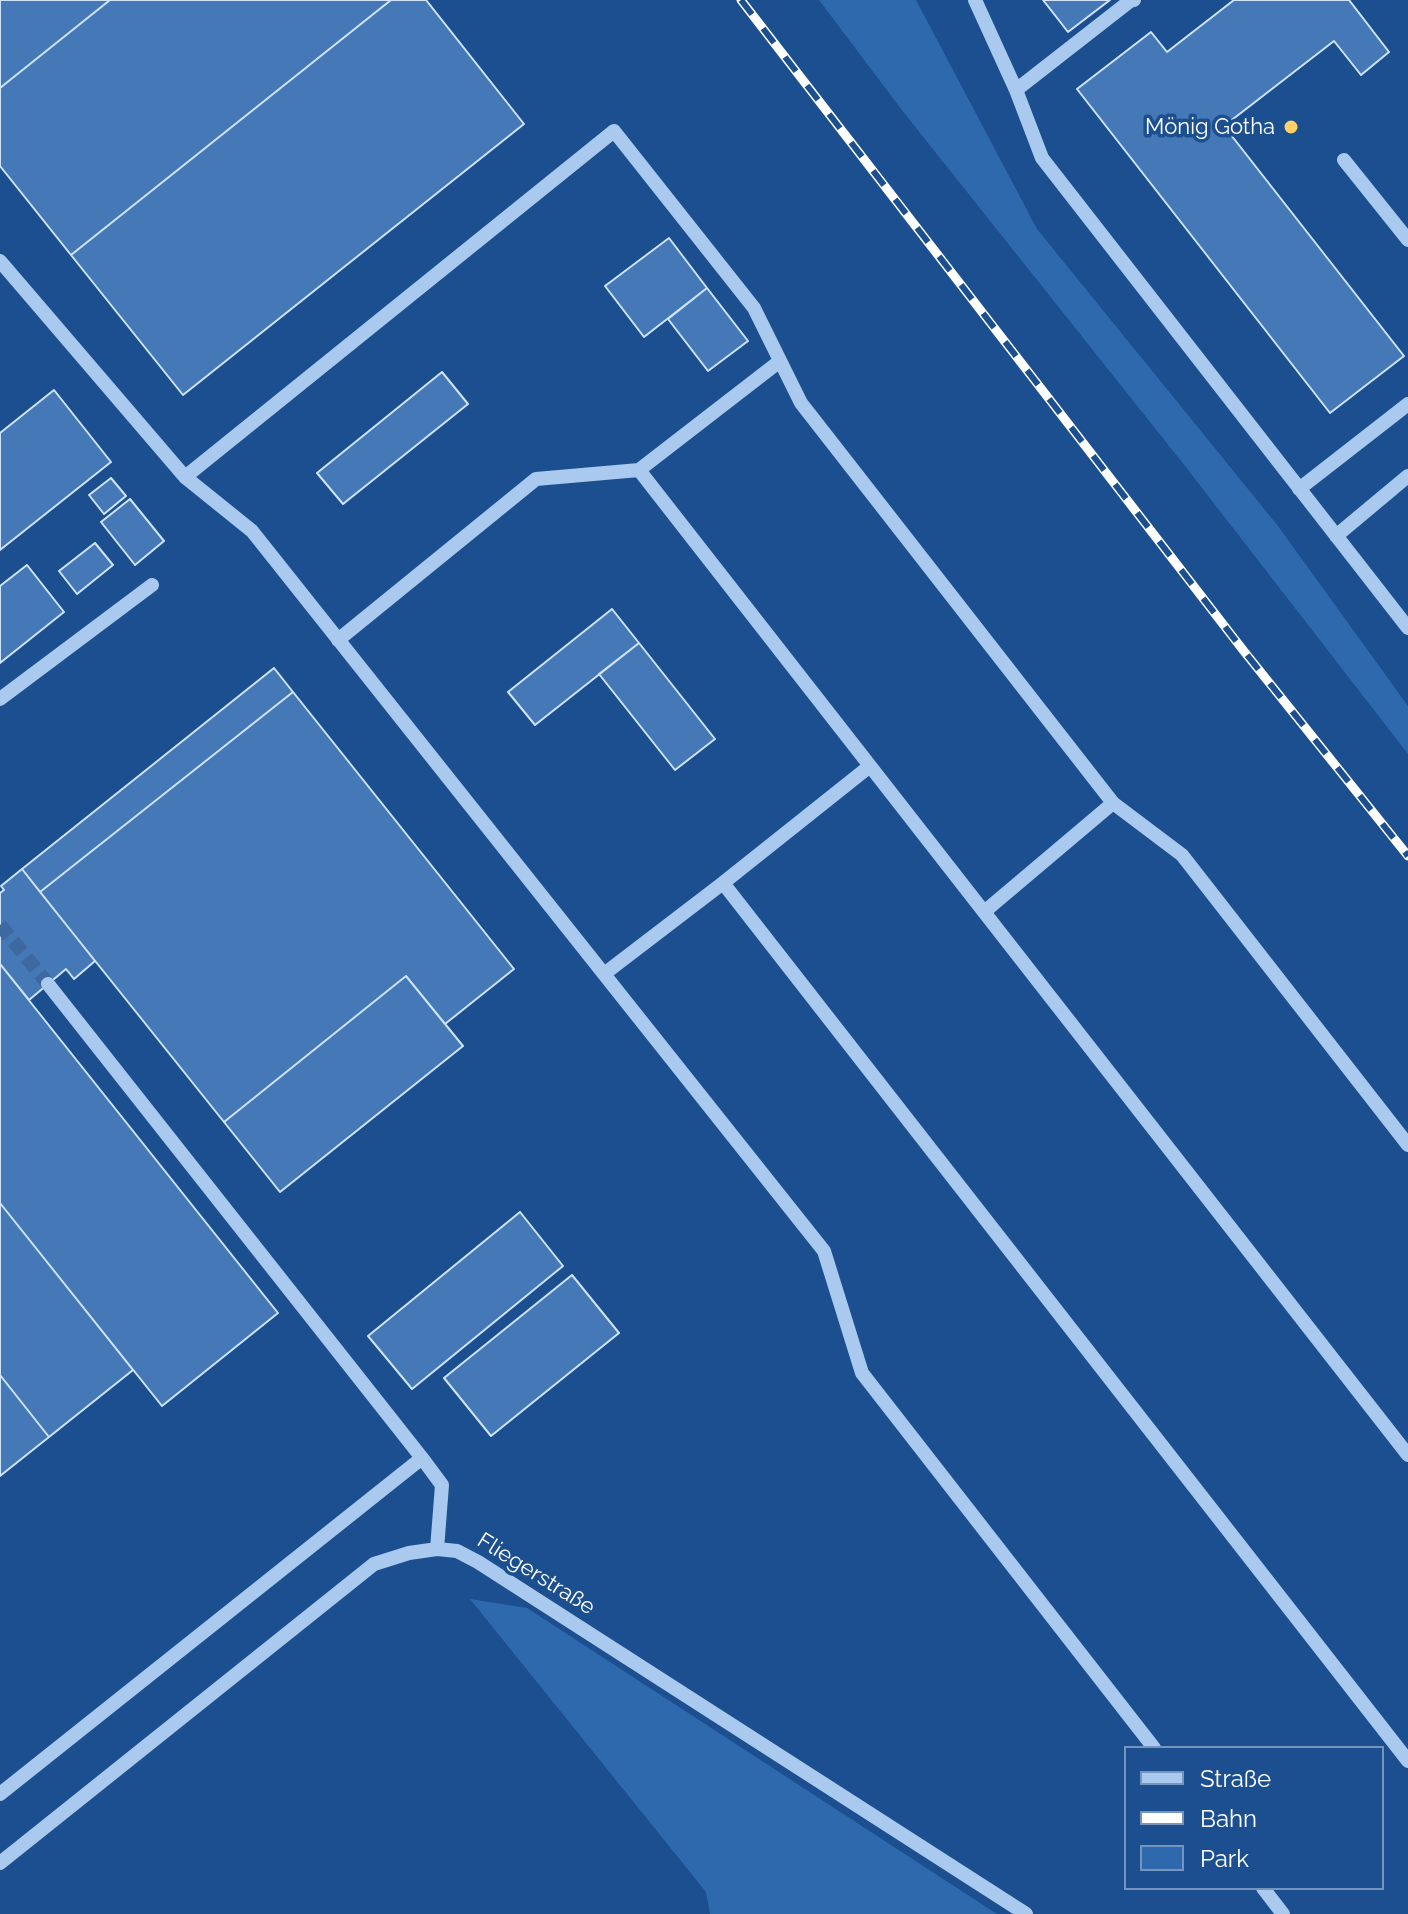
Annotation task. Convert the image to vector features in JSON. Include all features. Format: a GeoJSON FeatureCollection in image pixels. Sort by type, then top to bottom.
{"type":"FeatureCollection","features":[{"type":"Feature","properties":{"kind":"street"},"geometry":{"type":"LineString","coordinates":[[975,0],[1016,90],[1042,158],[1408,628]]}},
{"type":"Feature","properties":{"kind":"street"},"geometry":{"type":"LineString","coordinates":[[1016,90],[1134,0]]}},
{"type":"Feature","properties":{"kind":"street"},"geometry":{"type":"LineString","coordinates":[[185,477],[614,131],[754,308],[801,403],[1113,803],[1182,855],[1408,1145]]}},
{"type":"Feature","properties":{"kind":"street"},"geometry":{"type":"LineString","coordinates":[[1344,160],[1408,240]]}},
{"type":"Feature","properties":{"kind":"street"},"geometry":{"type":"LineString","coordinates":[[0,261],[185,477],[252,531],[824,1251],[862,1373],[1152,1746]]}},
{"type":"Feature","properties":{"kind":"street"},"geometry":{"type":"LineString","coordinates":[[338,640],[536,479],[639,470],[780,361]]}},
{"type":"Feature","properties":{"kind":"street"},"geometry":{"type":"LineString","coordinates":[[1299,489],[1408,404]]}},
{"type":"Feature","properties":{"kind":"street"},"geometry":{"type":"LineString","coordinates":[[639,470],[1408,1455]]}},
{"type":"Feature","properties":{"kind":"street"},"geometry":{"type":"LineString","coordinates":[[1336,536],[1408,476]]}},
{"type":"Feature","properties":{"kind":"street"},"geometry":{"type":"LineString","coordinates":[[0,699],[152,585]]}},
{"type":"Feature","properties":{"kind":"street"},"geometry":{"type":"LineString","coordinates":[[604,974],[870,766]]}},
{"type":"Feature","properties":{"kind":"street"},"geometry":{"type":"LineString","coordinates":[[984,912],[1113,803]]}},
{"type":"Feature","properties":{"kind":"street"},"geometry":{"type":"LineString","coordinates":[[723,883],[1408,1761]]}},
{"type":"Feature","properties":{"kind":"street"},"geometry":{"type":"LineString","coordinates":[[48,984],[442,1485],[437,1549]]}},
{"type":"Feature","properties":{"kind":"street"},"geometry":{"type":"LineString","coordinates":[[0,1794],[422,1458]]}},
{"type":"Feature","properties":{"kind":"street","name":"Fliegerstraße"},"geometry":{"type":"LineString","coordinates":[[0,1863],[374,1564],[409,1553],[437,1549],[457,1551],[478,1562],[1026,1914]]}},
{"type":"Feature","properties":{"kind":"street"},"geometry":{"type":"LineString","coordinates":[[1265,1890],[1283,1914]]}},
{"type":"Feature","properties":{"kind":"green space"},"geometry":{"type":"Polygon","coordinates":[[[819,0],[916,0],[1037,229],[1278,526],[1408,706],[1408,754],[1185,466],[901,109],[819,0]]]}},
{"type":"Feature","properties":{"kind":"green space"},"geometry":{"type":"Polygon","coordinates":[[[470,1599],[527,1608],[997,1914],[710,1914],[706,1892],[470,1599]]]}},
{"type":"Feature","properties":{"kind":"building"},"geometry":{"type":"Polygon","coordinates":[[[0,0],[110,0],[0,88],[0,0]]]}},
{"type":"Feature","properties":{"kind":"building"},"geometry":{"type":"Polygon","coordinates":[[[110,0],[391,0],[71,255],[0,166],[0,88],[110,0]]]}},
{"type":"Feature","properties":{"kind":"building"},"geometry":{"type":"Polygon","coordinates":[[[391,0],[426,0],[524,124],[183,395],[71,255],[391,0]]]}},
{"type":"Feature","properties":{"kind":"building"},"geometry":{"type":"Polygon","coordinates":[[[1043,0],[1110,0],[1068,32],[1043,0]]]}},
{"type":"Feature","properties":{"kind":"building"},"geometry":{"type":"Polygon","coordinates":[[[1234,0],[1349,0],[1389,52],[1361,75],[1334,41],[1224,126],[1404,356],[1330,413],[1077,89],[1151,32],[1167,52],[1234,0]]]}},
{"type":"Feature","properties":{"kind":"building"},"geometry":{"type":"Polygon","coordinates":[[[669,238],[707,288],[644,337],[605,286],[669,238]]]}},
{"type":"Feature","properties":{"kind":"building"},"geometry":{"type":"Polygon","coordinates":[[[707,288],[748,341],[708,371],[668,319],[707,288]]]}},
{"type":"Feature","properties":{"kind":"building"},"geometry":{"type":"Polygon","coordinates":[[[442,372],[468,404],[343,504],[317,473],[442,372]]]}},
{"type":"Feature","properties":{"kind":"building"},"geometry":{"type":"Polygon","coordinates":[[[54,390],[111,462],[0,550],[0,433],[54,390]]]}},
{"type":"Feature","properties":{"kind":"building"},"geometry":{"type":"Polygon","coordinates":[[[111,478],[126,496],[104,514],[89,495],[111,478]]]}},
{"type":"Feature","properties":{"kind":"building"},"geometry":{"type":"Polygon","coordinates":[[[130,499],[164,541],[135,565],[101,522],[130,499]]]}},
{"type":"Feature","properties":{"kind":"building"},"geometry":{"type":"Polygon","coordinates":[[[95,543],[113,565],[77,594],[59,571],[95,543]]]}},
{"type":"Feature","properties":{"kind":"building"},"geometry":{"type":"Polygon","coordinates":[[[27,565],[64,612],[0,663],[0,586],[27,565]]]}},
{"type":"Feature","properties":{"kind":"building"},"geometry":{"type":"Polygon","coordinates":[[[612,609],[639,643],[535,725],[508,692],[612,609]]]}},
{"type":"Feature","properties":{"kind":"building"},"geometry":{"type":"Polygon","coordinates":[[[639,643],[715,739],[675,770],[599,674],[639,643]]]}},
{"type":"Feature","properties":{"kind":"building"},"geometry":{"type":"Polygon","coordinates":[[[274,668],[293,692],[40,892],[22,869],[274,668]]]}},
{"type":"Feature","properties":{"kind":"building"},"geometry":{"type":"Polygon","coordinates":[[[293,692],[514,969],[445,1024],[406,976],[224,1122],[40,892],[293,692]]]}},
{"type":"Feature","properties":{"kind":"building"},"geometry":{"type":"Polygon","coordinates":[[[22,869],[95,961],[74,979],[66,969],[29,1000],[0,964],[0,893],[4,890],[1,886],[22,869]]]}},
{"type":"Feature","properties":{"kind":"building"},"geometry":{"type":"Polygon","coordinates":[[[0,964],[278,1313],[162,1406],[0,1203],[0,964]]]}},
{"type":"Feature","properties":{"kind":"building"},"geometry":{"type":"Polygon","coordinates":[[[406,976],[463,1046],[280,1192],[224,1122],[406,976]]]}},
{"type":"Feature","properties":{"kind":"building"},"geometry":{"type":"Polygon","coordinates":[[[0,1203],[133,1370],[49,1437],[0,1375],[0,1203]]]}},
{"type":"Feature","properties":{"kind":"building"},"geometry":{"type":"Polygon","coordinates":[[[520,1212],[563,1266],[412,1389],[368,1336],[520,1212]]]}},
{"type":"Feature","properties":{"kind":"building"},"geometry":{"type":"Polygon","coordinates":[[[572,1275],[619,1333],[491,1436],[444,1378],[572,1275]]]}},
{"type":"Feature","properties":{"kind":"building"},"geometry":{"type":"Polygon","coordinates":[[[0,1375],[49,1437],[0,1476],[0,1375]]]}},
{"type":"Feature","properties":{"kind":"tunnel"},"geometry":{"type":"LineString","coordinates":[[0,925],[48,984]]}},
{"type":"Feature","properties":{"kind":"railway"},"geometry":{"type":"LineString","coordinates":[[741,0],[1243,650],[1408,856]]}},
{"type":"Feature","properties":{"kind":"place","name":"Mönig Gotha"},"geometry":{"type":"Point","coordinates":[1291,127]}}]}
